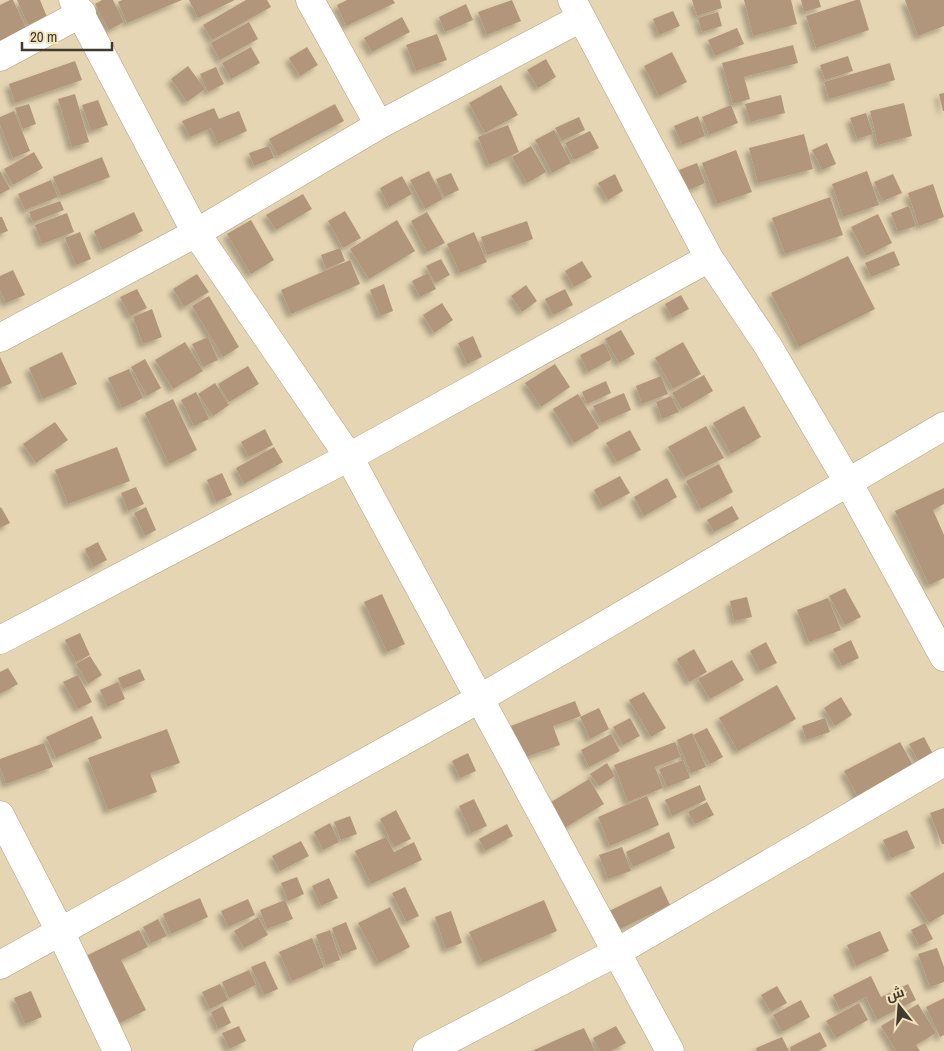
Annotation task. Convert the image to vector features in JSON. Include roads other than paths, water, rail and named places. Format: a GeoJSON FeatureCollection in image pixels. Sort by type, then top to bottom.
{"type":"FeatureCollection","features":[{"type":"Feature","properties":{"kind":"street"},"geometry":{"type":"LineString","coordinates":[[310,0],[379,125]]}},
{"type":"Feature","properties":{"kind":"street"},"geometry":{"type":"LineString","coordinates":[[0,57],[77,6],[196,233],[349,457],[670,1051]]}},
{"type":"Feature","properties":{"kind":"street"},"geometry":{"type":"LineString","coordinates":[[0,338],[196,233],[577,9],[709,258],[768,346],[848,482],[944,657]]}},
{"type":"Feature","properties":{"kind":"street"},"geometry":{"type":"LineString","coordinates":[[0,640],[349,457],[709,258]]}},
{"type":"Feature","properties":{"kind":"street"},"geometry":{"type":"LineString","coordinates":[[0,966],[479,699],[944,426]]}},
{"type":"Feature","properties":{"kind":"street"},"geometry":{"type":"LineString","coordinates":[[427,1051],[617,952],[944,762]]}},
{"type":"Feature","properties":{"kind":"street"},"geometry":{"type":"LineString","coordinates":[[0,815],[60,931],[117,1051]]}}]}
